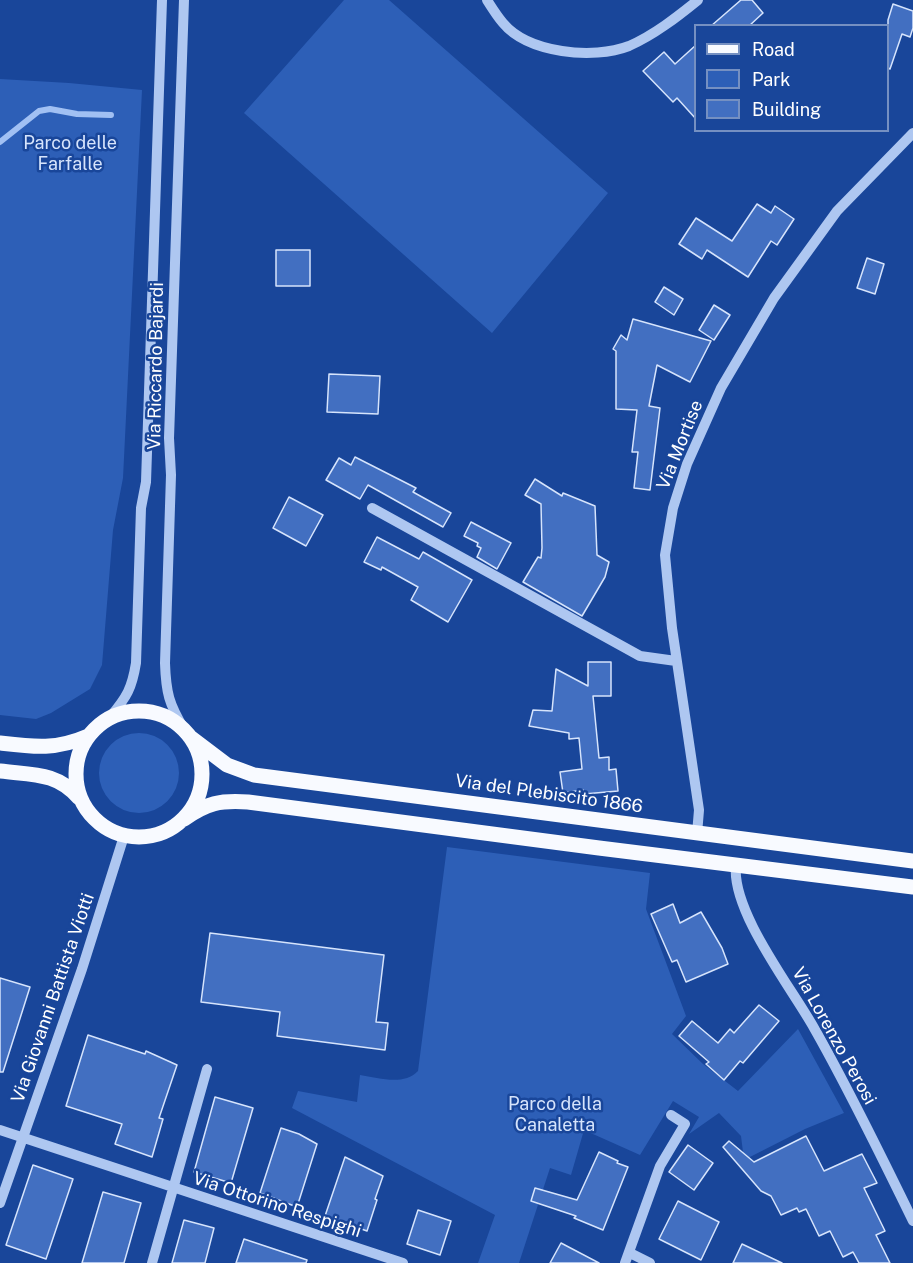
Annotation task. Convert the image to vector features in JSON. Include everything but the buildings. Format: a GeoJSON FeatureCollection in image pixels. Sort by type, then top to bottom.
{"type":"FeatureCollection","features":[{"type":"Feature","properties":{"kind":"main road"},"geometry":{"type":"LineString","coordinates":[[81,801],[75,779],[78,756],[88,736],[110,717],[125,711],[149,711],[172,719],[188,733],[199,753],[201,779],[194,804],[183,819]]}},
{"type":"Feature","properties":{"kind":"main road","name":"Via del Plebiscito 1866"},"geometry":{"type":"LineString","coordinates":[[188,733],[227,765],[254,775],[913,861]]}},
{"type":"Feature","properties":{"kind":"main road"},"geometry":{"type":"LineString","coordinates":[[0,743],[49,747],[70,744],[88,736]]}},
{"type":"Feature","properties":{"kind":"main road"},"geometry":{"type":"LineString","coordinates":[[0,771],[59,780],[69,786],[97,822],[108,830],[124,836],[154,835],[170,829],[202,807],[230,800],[913,886]]}},
{"type":"Feature","properties":{"kind":"street","name":"Via Riccardo Bajardi"},"geometry":{"type":"LineString","coordinates":[[110,717],[133,686],[136,663],[141,508],[146,482],[162,0]]}},
{"type":"Feature","properties":{"kind":"street","name":"Via Riccardo Bajardi"},"geometry":{"type":"LineString","coordinates":[[184,0],[165,663],[166,687],[171,709],[188,733]]}},
{"type":"Feature","properties":{"kind":"street"},"geometry":{"type":"LineString","coordinates":[[487,0],[503,24],[524,40],[556,51],[588,53],[628,46],[673,21],[698,0]]}},
{"type":"Feature","properties":{"kind":"street","name":"Via Mortise"},"geometry":{"type":"LineString","coordinates":[[697,834],[699,810],[676,661],[666,555],[673,508],[687,464],[721,388],[774,298],[837,211],[913,133]]}},
{"type":"Feature","properties":{"kind":"street"},"geometry":{"type":"LineString","coordinates":[[372,508],[640,656],[676,661]]}},
{"type":"Feature","properties":{"kind":"street","name":"Via Giovanni Battista Viotti"},"geometry":{"type":"LineString","coordinates":[[0,1203],[82,969],[124,836]]}},
{"type":"Feature","properties":{"kind":"street","name":"Via Lorenzo Perosi"},"geometry":{"type":"LineString","coordinates":[[736,865],[737,890],[747,915],[814,1028],[913,1221]]}},
{"type":"Feature","properties":{"kind":"street","name":"Via Ottorino Respighi"},"geometry":{"type":"LineString","coordinates":[[173,1188],[207,1069]]}},
{"type":"Feature","properties":{"kind":"street"},"geometry":{"type":"LineString","coordinates":[[650,1263],[628,1258],[660,1166],[685,1124],[671,1115]]}},
{"type":"Feature","properties":{"kind":"street","name":"Via Ottorino Respighi"},"geometry":{"type":"LineString","coordinates":[[0,1130],[370,1258],[403,1263]]}},
{"type":"Feature","properties":{"kind":"street"},"geometry":{"type":"LineString","coordinates":[[152,1263],[173,1188]]}},
{"type":"Feature","properties":{"kind":"green space"},"geometry":{"type":"Polygon","coordinates":[[[344,0],[389,0],[608,193],[492,333],[244,113],[344,0]]]}},
{"type":"Feature","properties":{"kind":"green space","name":"Parco delle Farfalle"},"geometry":{"type":"Polygon","coordinates":[[[0,79],[142,90],[123,478],[113,530],[102,665],[90,689],[51,713],[36,719],[0,715],[0,79]]]}},
{"type":"Feature","properties":{"kind":"green space"},"geometry":{"type":"Polygon","coordinates":[[[139,733],[154,736],[167,745],[176,758],[179,773],[176,788],[167,801],[154,810],[139,813],[124,810],[111,801],[102,788],[99,773],[102,758],[111,745],[124,736],[139,733]]]}},
{"type":"Feature","properties":{"kind":"green space","name":"Parco della Canaletta"},"geometry":{"type":"Polygon","coordinates":[[[447,847],[650,873],[646,909],[686,1016],[672,1034],[703,1064],[738,1091],[798,1029],[844,1113],[805,1129],[744,1160],[741,1136],[719,1113],[689,1134],[699,1117],[673,1101],[640,1155],[584,1130],[571,1175],[550,1168],[519,1263],[478,1263],[495,1215],[292,1108],[298,1091],[357,1102],[360,1075],[399,1080],[412,1076],[418,1071],[447,847]]]}},
{"type":"Feature","properties":{"kind":"waterway"},"geometry":{"type":"LineString","coordinates":[[0,142],[39,111],[50,109],[77,114],[111,115]]}}]}
